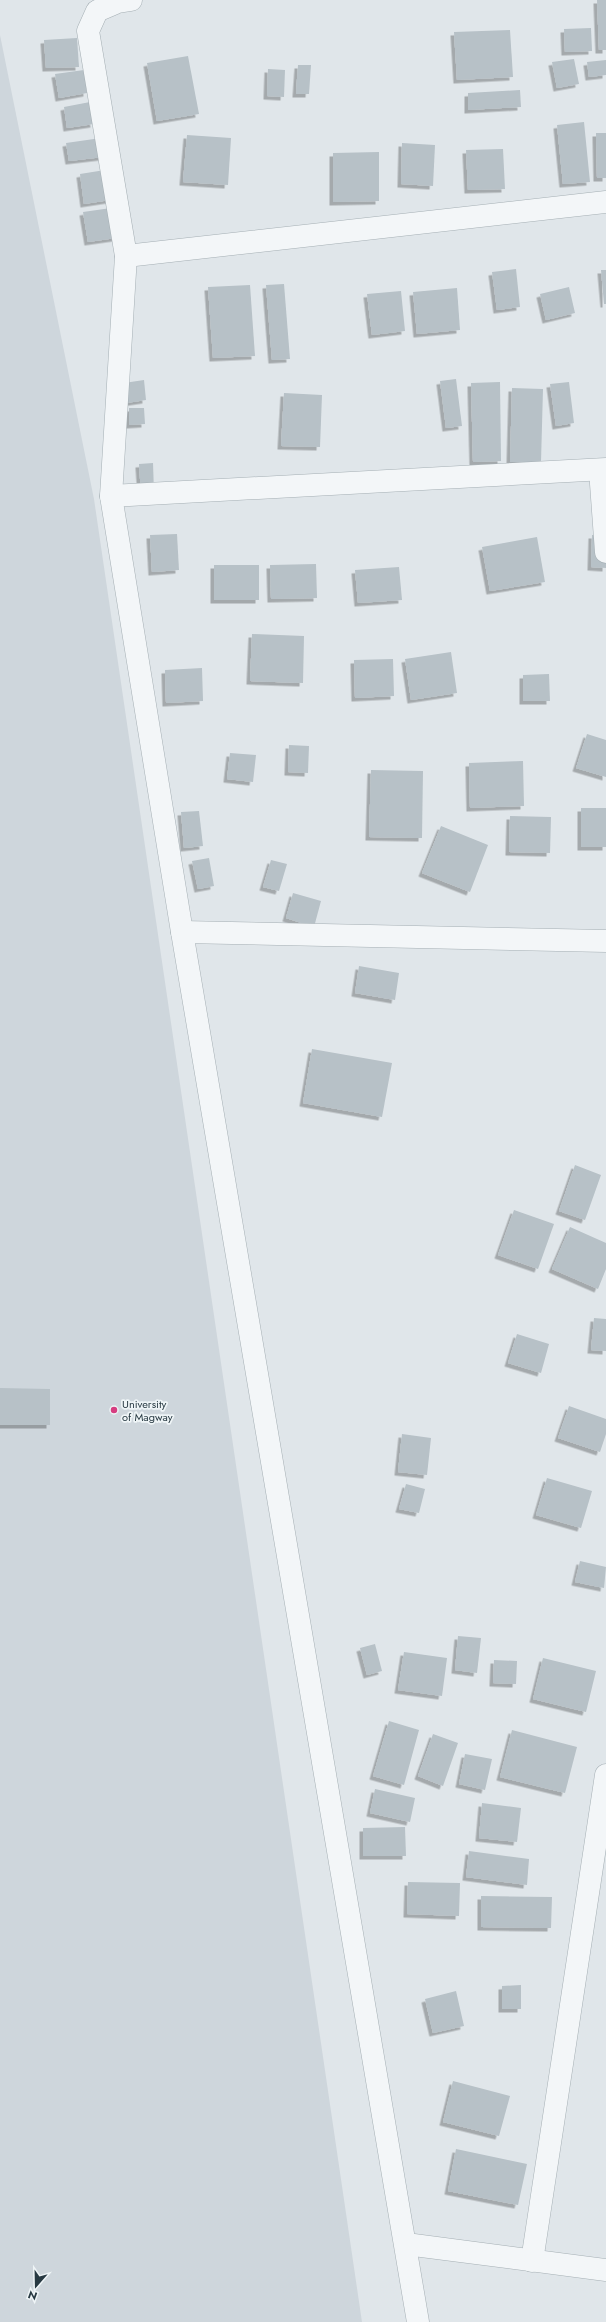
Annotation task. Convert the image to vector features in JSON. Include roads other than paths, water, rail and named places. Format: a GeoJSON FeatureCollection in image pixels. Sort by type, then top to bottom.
{"type":"FeatureCollection","features":[{"type":"Feature","properties":{"kind":"street"},"geometry":{"type":"LineString","coordinates":[[131,0],[118,2],[97,11],[88,32],[126,256],[112,496],[182,932],[406,2244],[418,2322]]}},
{"type":"Feature","properties":{"kind":"street"},"geometry":{"type":"LineString","coordinates":[[126,256],[606,202]]}},
{"type":"Feature","properties":{"kind":"street"},"geometry":{"type":"LineString","coordinates":[[112,496],[603,470],[606,552]]}},
{"type":"Feature","properties":{"kind":"street"},"geometry":{"type":"LineString","coordinates":[[182,932],[606,941]]}},
{"type":"Feature","properties":{"kind":"street"},"geometry":{"type":"LineString","coordinates":[[532,2261],[606,1775]]}},
{"type":"Feature","properties":{"kind":"street"},"geometry":{"type":"LineString","coordinates":[[406,2244],[606,2270]]}},
{"type":"Feature","properties":{"kind":"place","name":"University of Magway"},"geometry":{"type":"Point","coordinates":[114,1410]}}]}
